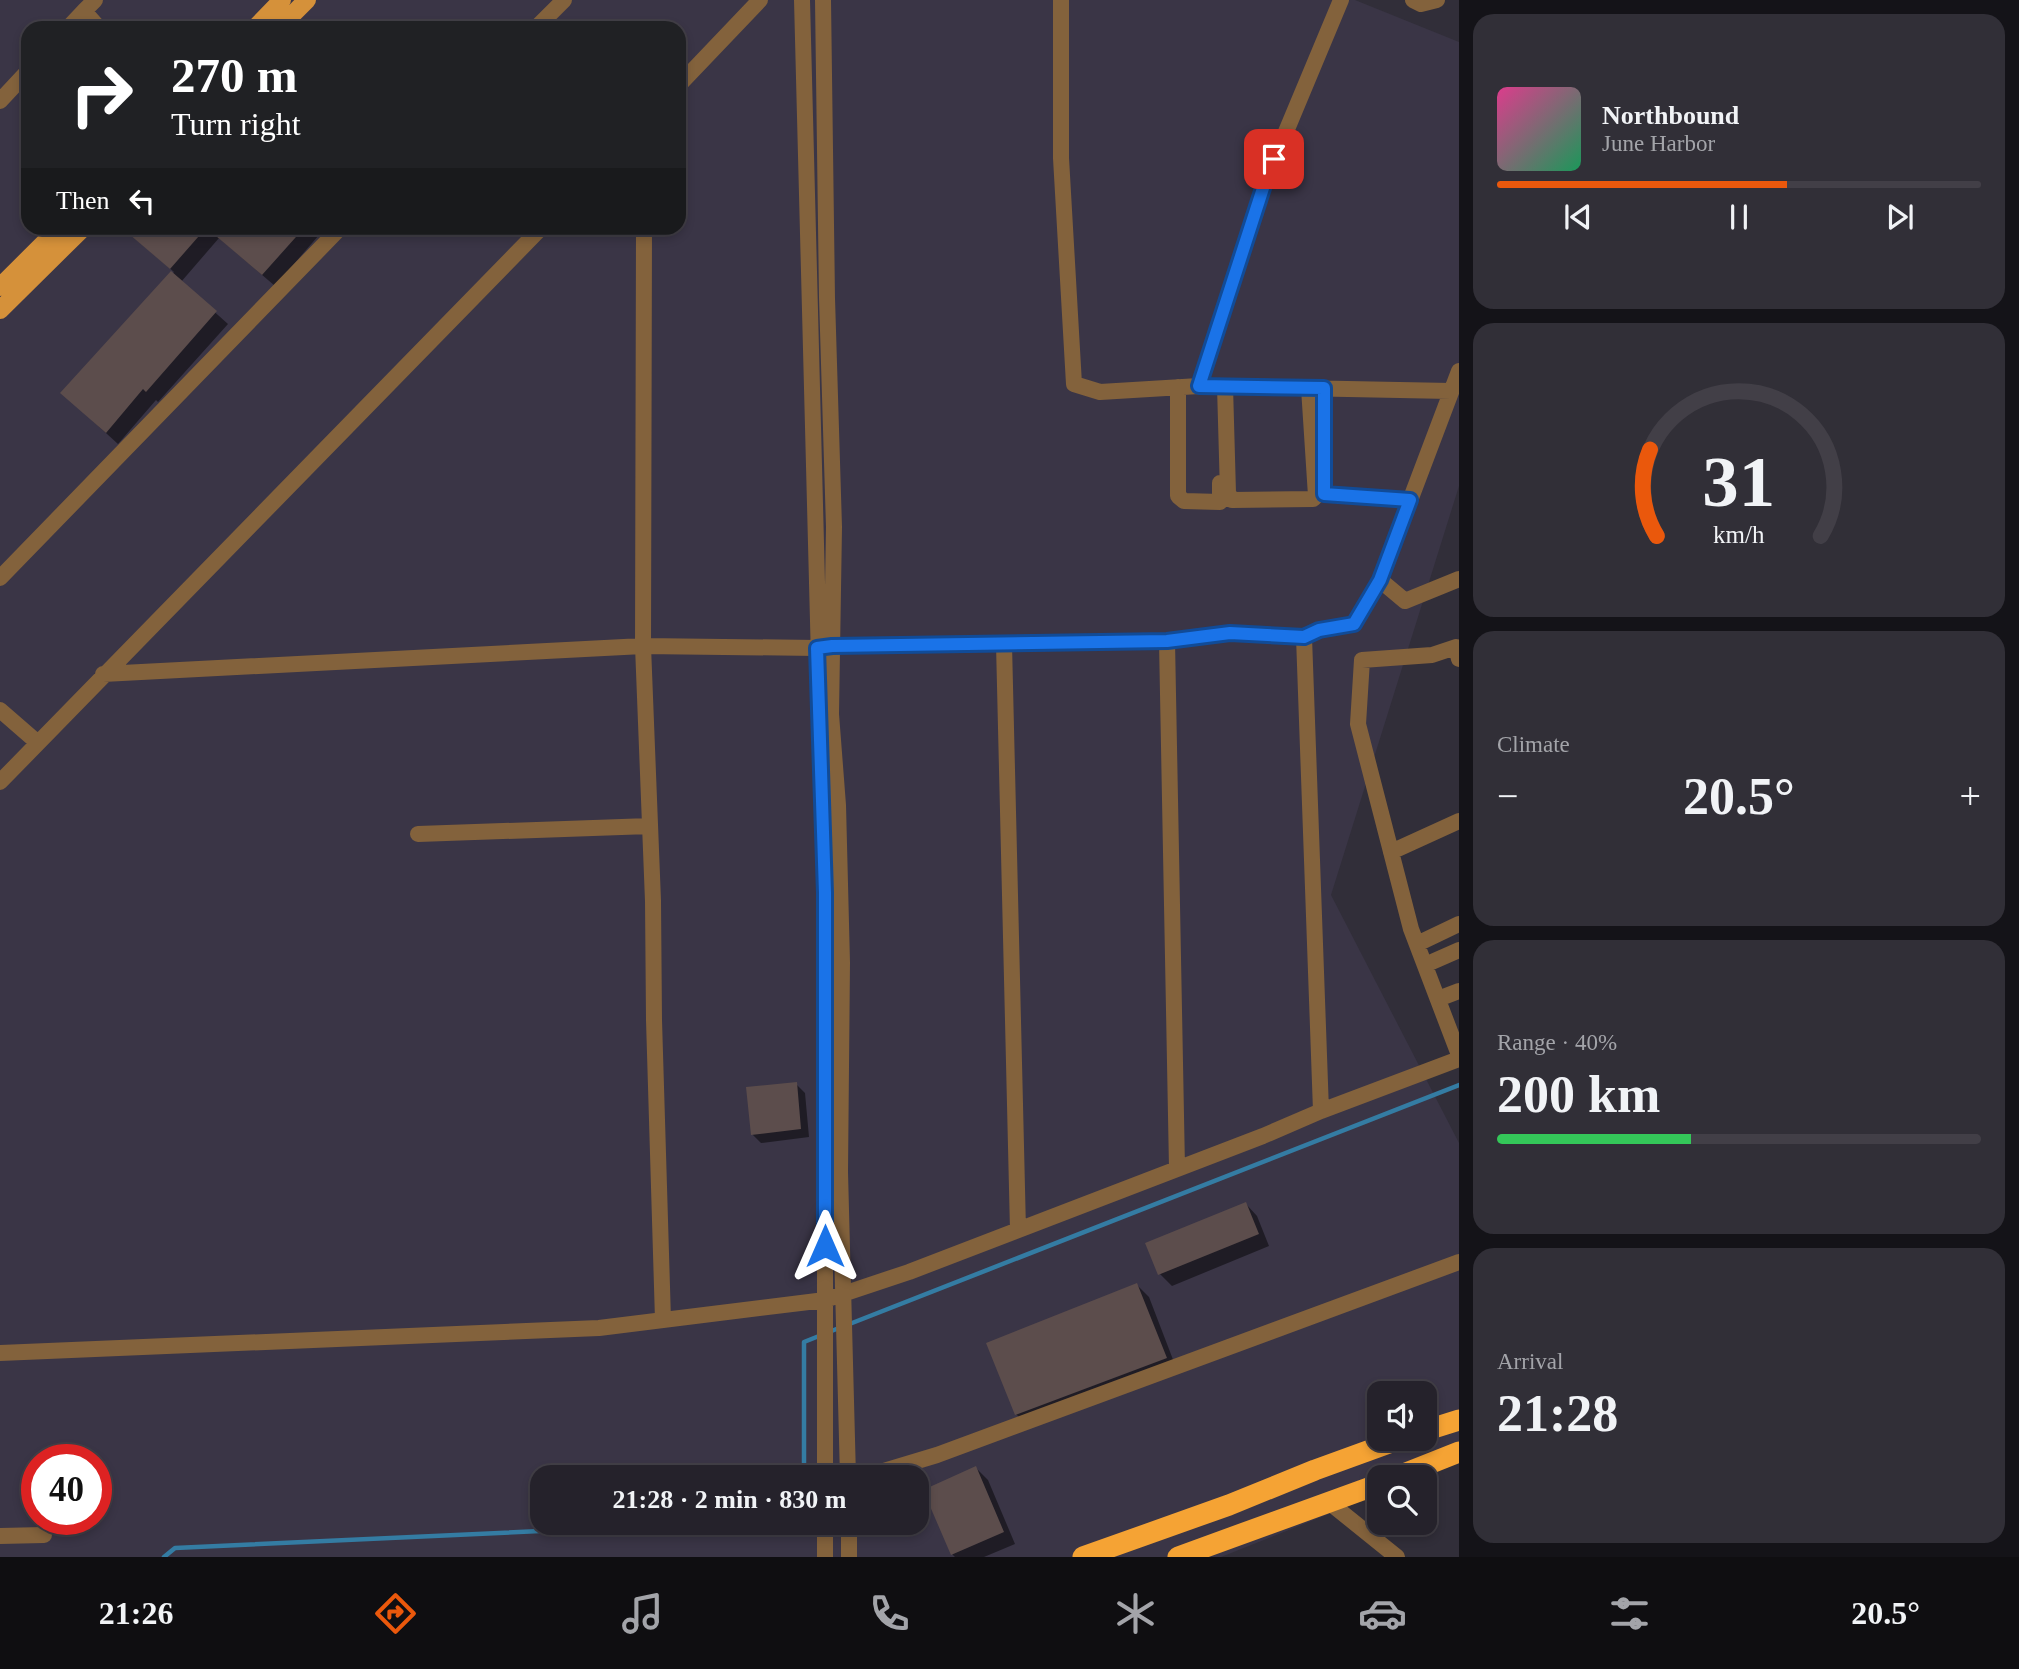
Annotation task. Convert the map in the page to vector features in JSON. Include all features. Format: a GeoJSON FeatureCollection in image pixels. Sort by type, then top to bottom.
{"type":"FeatureCollection","features":[{"type":"Feature","properties":{"kind":"highway"},"geometry":{"type":"LineString","coordinates":[[1437,1427],[1459,1420]]}},
{"type":"Feature","properties":{"kind":"highway"},"geometry":{"type":"LineString","coordinates":[[1083,1557],[1369,1451]]}},
{"type":"Feature","properties":{"kind":"highway"},"geometry":{"type":"LineString","coordinates":[[1426,1465],[1459,1452]]}},
{"type":"Feature","properties":{"kind":"highway"},"geometry":{"type":"LineString","coordinates":[[1178,1557],[1367,1489]]}},
{"type":"Feature","properties":{"kind":"main road"},"geometry":{"type":"LineString","coordinates":[[262,21],[282,0]]}},
{"type":"Feature","properties":{"kind":"main road"},"geometry":{"type":"LineString","coordinates":[[286,21],[307,0]]}},
{"type":"Feature","properties":{"kind":"main road"},"geometry":{"type":"LineString","coordinates":[[0,287],[52,235]]}},
{"type":"Feature","properties":{"kind":"main road"},"geometry":{"type":"LineString","coordinates":[[0,310],[76,235]]}},
{"type":"Feature","properties":{"kind":"street"},"geometry":{"type":"LineString","coordinates":[[543,21],[564,0]]}},
{"type":"Feature","properties":{"kind":"street"},"geometry":{"type":"LineString","coordinates":[[686,78],[760,0]]}},
{"type":"Feature","properties":{"kind":"street"},"geometry":{"type":"LineString","coordinates":[[802,0],[825,647],[825,1465]]}},
{"type":"Feature","properties":{"kind":"street"},"geometry":{"type":"LineString","coordinates":[[823,0],[827,298],[834,527],[825,647],[838,805],[842,963],[840,1172],[848,1465]]}},
{"type":"Feature","properties":{"kind":"street"},"geometry":{"type":"LineString","coordinates":[[1061,0],[1061,158],[1074,384],[1100,392],[1199,386],[1451,390]]}},
{"type":"Feature","properties":{"kind":"street"},"geometry":{"type":"LineString","coordinates":[[1199,386],[1265,182],[1341,0]]}},
{"type":"Feature","properties":{"kind":"street"},"geometry":{"type":"LineString","coordinates":[[1413,0],[1421,4],[1437,0]]}},
{"type":"Feature","properties":{"kind":"street"},"geometry":{"type":"LineString","coordinates":[[75,21],[89,6]]}},
{"type":"Feature","properties":{"kind":"street"},"geometry":{"type":"LineString","coordinates":[[0,101],[21,78]]}},
{"type":"Feature","properties":{"kind":"street"},"geometry":{"type":"LineString","coordinates":[[0,578],[333,235]]}},
{"type":"Feature","properties":{"kind":"street"},"geometry":{"type":"LineString","coordinates":[[0,782],[534,235]]}},
{"type":"Feature","properties":{"kind":"street"},"geometry":{"type":"LineString","coordinates":[[644,235],[643,646],[663,1320]]}},
{"type":"Feature","properties":{"kind":"street"},"geometry":{"type":"LineString","coordinates":[[103,674],[643,646],[825,647],[1167,641],[1230,633],[1304,637],[1319,630],[1354,624],[1380,580],[1459,370]]}},
{"type":"Feature","properties":{"kind":"street"},"geometry":{"type":"LineString","coordinates":[[1178,387],[1178,496],[1184,501],[1220,502],[1221,386]]}},
{"type":"Feature","properties":{"kind":"street"},"geometry":{"type":"LineString","coordinates":[[1221,386],[1228,493],[1232,500],[1314,499],[1317,388]]}},
{"type":"Feature","properties":{"kind":"street"},"geometry":{"type":"LineString","coordinates":[[1317,388],[1324,494],[1410,500]]}},
{"type":"Feature","properties":{"kind":"street"},"geometry":{"type":"LineString","coordinates":[[1380,580],[1405,601],[1459,579]]}},
{"type":"Feature","properties":{"kind":"street"},"geometry":{"type":"LineString","coordinates":[[1304,637],[1321,1111]]}},
{"type":"Feature","properties":{"kind":"street"},"geometry":{"type":"LineString","coordinates":[[1167,641],[1177,1168]]}},
{"type":"Feature","properties":{"kind":"street"},"geometry":{"type":"LineString","coordinates":[[1004,644],[1018,1230]]}},
{"type":"Feature","properties":{"kind":"street"},"geometry":{"type":"LineString","coordinates":[[0,1353],[599,1328],[825,1300],[909,1272],[1263,1136],[1459,1057],[1417,944],[1358,724],[1362,660],[1458,651]]}},
{"type":"Feature","properties":{"kind":"street"},"geometry":{"type":"LineString","coordinates":[[0,710],[38,743]]}},
{"type":"Feature","properties":{"kind":"street"},"geometry":{"type":"LineString","coordinates":[[1391,852],[1459,821]]}},
{"type":"Feature","properties":{"kind":"street"},"geometry":{"type":"LineString","coordinates":[[418,834],[650,826]]}},
{"type":"Feature","properties":{"kind":"street"},"geometry":{"type":"LineString","coordinates":[[1417,944],[1459,924]]}},
{"type":"Feature","properties":{"kind":"street"},"geometry":{"type":"LineString","coordinates":[[1425,965],[1459,950]]}},
{"type":"Feature","properties":{"kind":"street"},"geometry":{"type":"LineString","coordinates":[[1438,999],[1459,990]]}},
{"type":"Feature","properties":{"kind":"street"},"geometry":{"type":"LineString","coordinates":[[904,1465],[1459,1262]]}},
{"type":"Feature","properties":{"kind":"street"},"geometry":{"type":"LineString","coordinates":[[1330,1503],[1397,1557]]}},
{"type":"Feature","properties":{"kind":"street"},"geometry":{"type":"LineString","coordinates":[[0,1536],[44,1535]]}},
{"type":"Feature","properties":{"kind":"street"},"geometry":{"type":"LineString","coordinates":[[825,1535],[825,1557]]}},
{"type":"Feature","properties":{"kind":"street"},"geometry":{"type":"LineString","coordinates":[[849,1535],[849,1557]]}},
{"type":"Feature","properties":{"kind":"shaded area"},"geometry":{"type":"Polygon","coordinates":[[[0,0],[1355,0],[1459,42],[1459,486],[1331,895],[1459,1143],[1459,1462],[1437,1471],[1437,1465],[1367,1465],[1367,1499],[1221,1557],[0,1557],[0,0]]]}},
{"type":"Feature","properties":{"kind":"building"},"geometry":{"type":"Polygon","coordinates":[[[130,235],[200,235],[170,269],[130,235]]]}},
{"type":"Feature","properties":{"kind":"building"},"geometry":{"type":"Polygon","coordinates":[[[217,235],[298,235],[262,275],[217,235]]]}},
{"type":"Feature","properties":{"kind":"building"},"geometry":{"type":"Polygon","coordinates":[[[171,271],[217,311],[146,392],[143,389],[106,433],[60,393],[171,271]]]}},
{"type":"Feature","properties":{"kind":"building"},"geometry":{"type":"Polygon","coordinates":[[[797,1082],[801,1129],[751,1135],[746,1087],[797,1082]]]}},
{"type":"Feature","properties":{"kind":"building"},"geometry":{"type":"Polygon","coordinates":[[[1246,1202],[1259,1234],[1158,1275],[1145,1243],[1246,1202]]]}},
{"type":"Feature","properties":{"kind":"building"},"geometry":{"type":"Polygon","coordinates":[[[1137,1283],[1167,1358],[1015,1415],[986,1343],[1137,1283]]]}},
{"type":"Feature","properties":{"kind":"building"},"geometry":{"type":"Polygon","coordinates":[[[976,1466],[1004,1532],[951,1555],[929,1504],[929,1487],[976,1466]]]}},
{"type":"Feature","properties":{"kind":"waterway"},"geometry":{"type":"LineString","coordinates":[[847,1325],[1459,1085]]}},
{"type":"Feature","properties":{"kind":"waterway"},"geometry":{"type":"LineString","coordinates":[[804,1465],[804,1342],[839,1328]]}},
{"type":"Feature","properties":{"kind":"waterway"},"geometry":{"type":"LineString","coordinates":[[164,1557],[175,1548],[530,1531]]}},
{"type":"Feature","properties":{"kind":"route"},"geometry":{"type":"LineString","coordinates":[[825,1246],[825,893],[817,648],[1167,641],[1230,633],[1304,637],[1319,630],[1354,624],[1380,580],[1410,500],[1324,494],[1324,388],[1199,386],[1274,159]]}}]}
